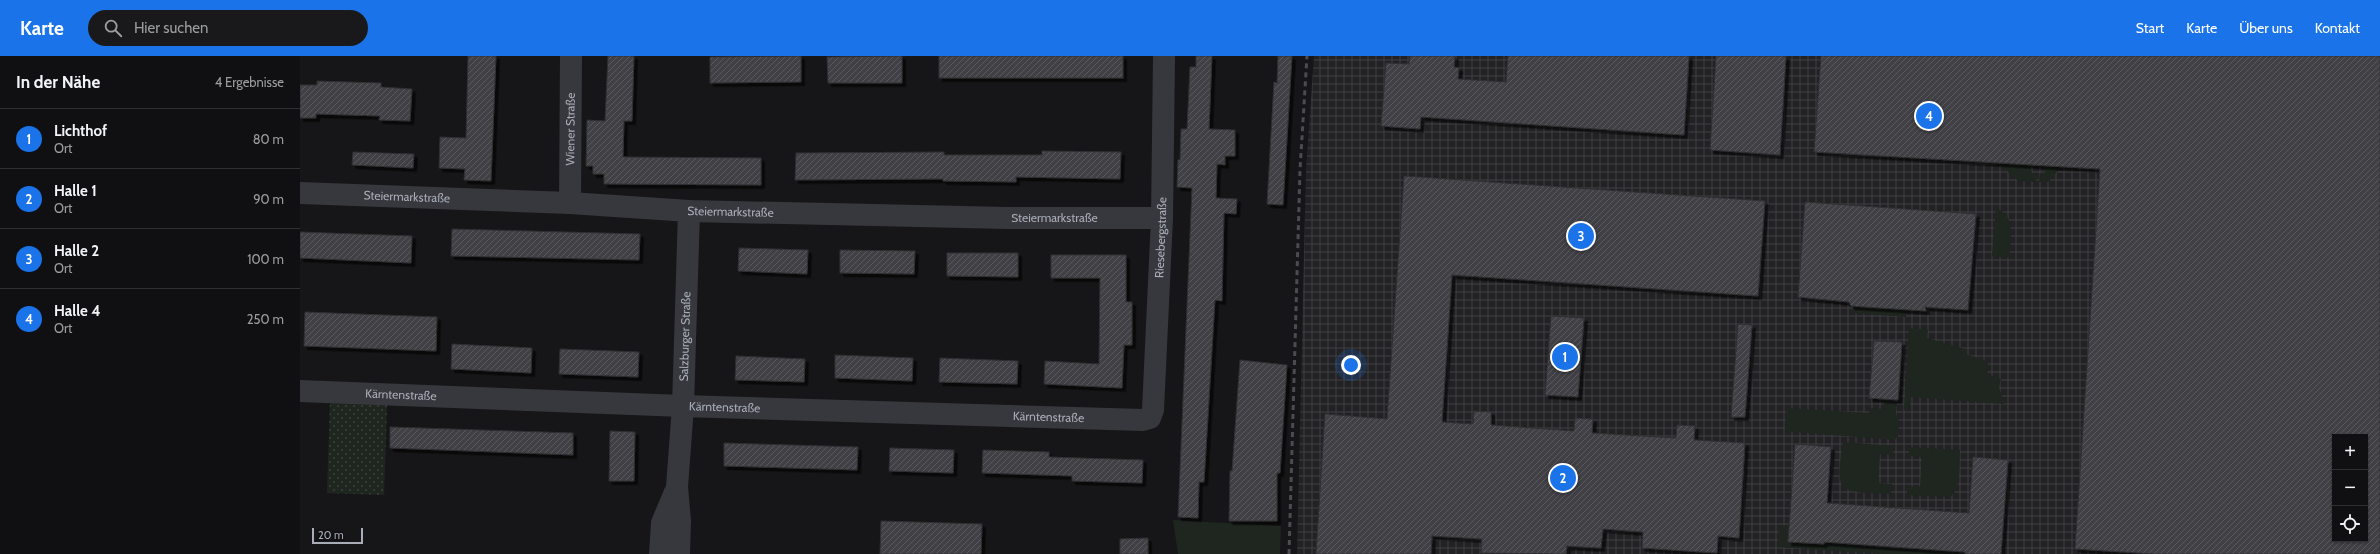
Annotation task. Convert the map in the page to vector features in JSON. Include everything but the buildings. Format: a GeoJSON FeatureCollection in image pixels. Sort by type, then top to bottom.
{"type":"FeatureCollection","features":[{"type":"Feature","properties":{"kind":"street","name":"Wiener Straße"},"geometry":{"type":"LineString","coordinates":[[570,203],[571,56]]}},
{"type":"Feature","properties":{"kind":"street","name":"Riesebergstraße"},"geometry":{"type":"LineString","coordinates":[[1150,418],[1153,410],[1162,218],[1164,56]]}},
{"type":"Feature","properties":{"kind":"street","name":"Steiermarkstraße"},"geometry":{"type":"LineString","coordinates":[[300,193],[570,203],[689,211],[1007,218],[1162,218]]}},
{"type":"Feature","properties":{"kind":"street","name":"Salzburger Straße"},"geometry":{"type":"LineString","coordinates":[[679,554],[680,521],[677,487],[683,406],[689,211]]}},
{"type":"Feature","properties":{"kind":"street","name":"Kärntenstraße"},"geometry":{"type":"LineString","coordinates":[[300,391],[683,406],[1143,420],[1150,418]]}},
{"type":"Feature","properties":{"kind":"street","name":"Salzburger Straße"},"geometry":{"type":"LineString","coordinates":[[660,554],[662,523],[677,487]]}},
{"type":"Feature","properties":{"kind":"shaded area"},"geometry":{"type":"Polygon","coordinates":[[[1314,56],[2380,56],[2380,554],[1297,554],[1306,170],[1314,56]]]}},
{"type":"Feature","properties":{"kind":"shaded area"},"geometry":{"type":"Polygon","coordinates":[[[1994,163],[2030,166],[2032,173],[2037,173],[2036,182],[2018,181],[2006,170],[1994,163]]]}},
{"type":"Feature","properties":{"kind":"shaded area"},"geometry":{"type":"Polygon","coordinates":[[[2045,167],[2061,167],[2048,182],[2039,182],[2040,173],[2045,173],[2045,167]]]}},
{"type":"Feature","properties":{"kind":"shaded area"},"geometry":{"type":"Polygon","coordinates":[[[1996,209],[2003,212],[2010,222],[2011,237],[2009,258],[1992,256],[1996,209]]]}},
{"type":"Feature","properties":{"kind":"shaded area"},"geometry":{"type":"Polygon","coordinates":[[[1853,307],[1906,311],[1906,317],[1853,313],[1853,307]]]}},
{"type":"Feature","properties":{"kind":"shaded area"},"geometry":{"type":"Polygon","coordinates":[[[1909,328],[1928,330],[1927,338],[1965,349],[1965,354],[1984,360],[1991,367],[1987,369],[1988,374],[2001,379],[1999,387],[2004,404],[1911,397],[1909,410],[1904,410],[1909,328]]]}},
{"type":"Feature","properties":{"kind":"shaded area"},"geometry":{"type":"Polygon","coordinates":[[[1884,401],[1897,402],[1896,415],[1899,415],[1898,437],[1894,440],[1785,431],[1787,408],[1869,413],[1870,408],[1883,409],[1884,401]]]}},
{"type":"Feature","properties":{"kind":"shaded area"},"geometry":{"type":"Polygon","coordinates":[[[330,402],[387,405],[384,495],[327,493],[330,402]]]}},
{"type":"Feature","properties":{"kind":"shaded area"},"geometry":{"type":"Polygon","coordinates":[[[1843,442],[1894,446],[1893,455],[1880,454],[1878,483],[1892,484],[1891,494],[1855,491],[1844,487],[1841,483],[1839,474],[1843,442]]]}},
{"type":"Feature","properties":{"kind":"shaded area"},"geometry":{"type":"Polygon","coordinates":[[[1909,447],[1960,450],[1958,483],[1953,494],[1949,497],[1907,495],[1907,486],[1920,487],[1922,457],[1909,456],[1909,447]]]}},
{"type":"Feature","properties":{"kind":"shaded area"},"geometry":{"type":"Polygon","coordinates":[[[1173,520],[1281,526],[1280,554],[1178,554],[1173,520]]]}},
{"type":"Feature","properties":{"kind":"shaded area"},"geometry":{"type":"Polygon","coordinates":[[[1779,525],[1788,526],[1787,542],[1824,545],[1825,543],[1964,554],[1883,554],[1778,547],[1779,525]]]}},
{"type":"Feature","properties":{"kind":"railway"},"geometry":{"type":"LineString","coordinates":[[1289,554],[1300,170],[1307,56]]}},
{"type":"Feature","properties":{"kind":"place","name":"Halle 4"},"geometry":{"type":"Point","coordinates":[1929,116]}},
{"type":"Feature","properties":{"kind":"place","name":"Halle 2"},"geometry":{"type":"Point","coordinates":[1581,236]}},
{"type":"Feature","properties":{"kind":"place","name":"Lichthof"},"geometry":{"type":"Point","coordinates":[1565,357]}},
{"type":"Feature","properties":{"kind":"place","name":"Halle 1"},"geometry":{"type":"Point","coordinates":[1563,478]}}]}
